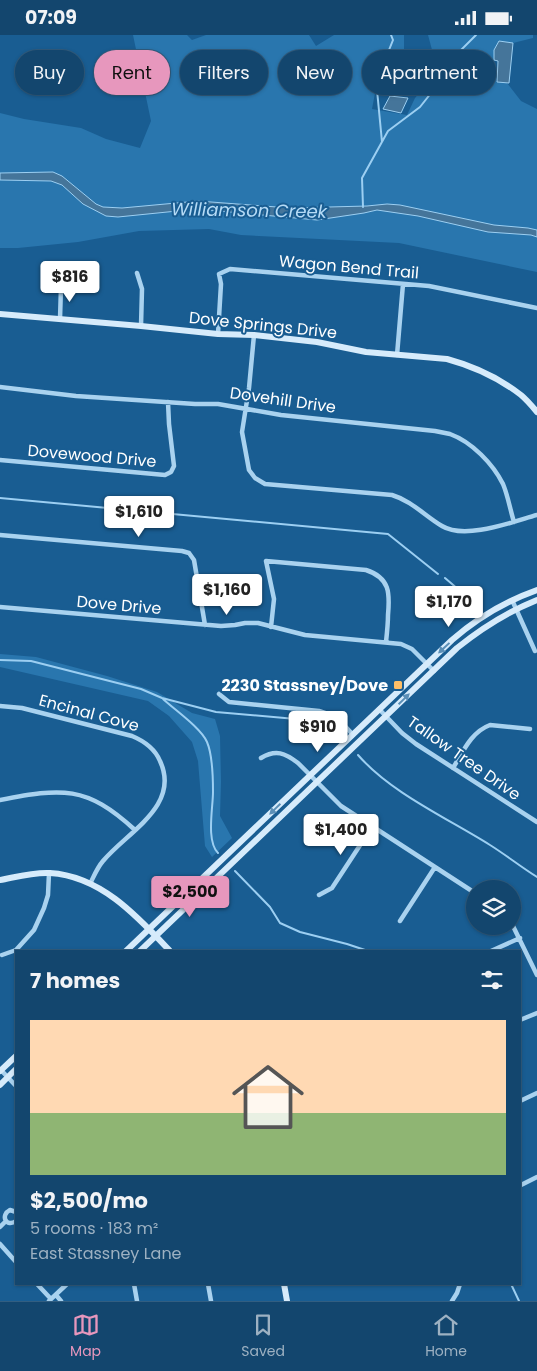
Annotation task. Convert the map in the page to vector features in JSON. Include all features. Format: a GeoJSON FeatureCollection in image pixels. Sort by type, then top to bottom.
{"type":"FeatureCollection","features":[{"type":"Feature","properties":{"kind":"main road","name":"Dove Springs Drive"},"geometry":{"type":"LineString","coordinates":[[0,313],[141,325],[218,334],[254,335],[316,342],[366,352],[447,359],[488,375],[522,395],[537,412]]}},
{"type":"Feature","properties":{"kind":"main road"},"geometry":{"type":"LineString","coordinates":[[127,950],[452,640],[474,622],[512,600],[537,590]]}},
{"type":"Feature","properties":{"kind":"main road"},"geometry":{"type":"LineString","coordinates":[[141,950],[472,636],[495,620],[537,600]]}},
{"type":"Feature","properties":{"kind":"main road"},"geometry":{"type":"LineString","coordinates":[[0,880],[49,873],[70,876],[90,884],[123,904],[169,950]]}},
{"type":"Feature","properties":{"kind":"main road"},"geometry":{"type":"LineString","coordinates":[[1,1071],[15,1057]]}},
{"type":"Feature","properties":{"kind":"main road"},"geometry":{"type":"LineString","coordinates":[[0,1085],[15,1070]]}},
{"type":"Feature","properties":{"kind":"main road"},"geometry":{"type":"LineString","coordinates":[[284,1285],[287,1301]]}},
{"type":"Feature","properties":{"kind":"street","name":"Wagon Bend Trail"},"geometry":{"type":"LineString","coordinates":[[218,334],[221,284],[219,274],[230,269],[429,286],[537,308]]}},
{"type":"Feature","properties":{"kind":"street"},"geometry":{"type":"LineString","coordinates":[[137,273],[142,289],[141,325]]}},
{"type":"Feature","properties":{"kind":"street"},"geometry":{"type":"LineString","coordinates":[[397,355],[403,284]]}},
{"type":"Feature","properties":{"kind":"street"},"geometry":{"type":"LineString","coordinates":[[60,319],[61,287]]}},
{"type":"Feature","properties":{"kind":"street"},"geometry":{"type":"LineString","coordinates":[[254,335],[250,387],[242,432],[249,470],[254,478],[265,484],[392,495],[408,501],[442,527],[452,531],[472,532],[537,515]]}},
{"type":"Feature","properties":{"kind":"street","name":"Dovehill Drive"},"geometry":{"type":"LineString","coordinates":[[0,387],[76,396],[218,404],[281,415],[435,431],[451,435],[474,449],[494,470],[503,485],[514,522]]}},
{"type":"Feature","properties":{"kind":"street","name":"Dovewood Drive"},"geometry":{"type":"LineString","coordinates":[[0,460],[165,475],[171,471],[174,465],[168,402]]}},
{"type":"Feature","properties":{"kind":"street"},"geometry":{"type":"LineString","coordinates":[[0,535],[189,553],[194,560],[205,625]]}},
{"type":"Feature","properties":{"kind":"street"},"geometry":{"type":"LineString","coordinates":[[271,627],[274,599],[266,561],[366,571],[374,573],[389,589],[390,599],[386,643]]}},
{"type":"Feature","properties":{"kind":"street"},"geometry":{"type":"LineString","coordinates":[[512,600],[535,651]]}},
{"type":"Feature","properties":{"kind":"street","name":"Dove Drive"},"geometry":{"type":"LineString","coordinates":[[0,607],[221,626],[258,623],[305,635],[401,644],[412,649],[434,671]]}},
{"type":"Feature","properties":{"kind":"street"},"geometry":{"type":"LineString","coordinates":[[219,694],[229,702],[326,713],[338,720],[351,737]]}},
{"type":"Feature","properties":{"kind":"street","name":"Encinal Cove"},"geometry":{"type":"LineString","coordinates":[[0,706],[22,708],[132,736],[147,744],[156,753],[162,764],[165,788],[158,805],[101,863],[90,884]]}},
{"type":"Feature","properties":{"kind":"street","name":"Tallow Tree Drive"},"geometry":{"type":"LineString","coordinates":[[379,709],[409,739],[537,822]]}},
{"type":"Feature","properties":{"kind":"street"},"geometry":{"type":"LineString","coordinates":[[453,768],[475,734],[484,727],[490,725],[530,729]]}},
{"type":"Feature","properties":{"kind":"street"},"geometry":{"type":"LineString","coordinates":[[261,758],[274,753],[282,754],[295,761],[341,806],[466,887]]}},
{"type":"Feature","properties":{"kind":"street"},"geometry":{"type":"LineString","coordinates":[[0,799],[46,792],[63,791],[74,793],[104,805],[135,830]]}},
{"type":"Feature","properties":{"kind":"street"},"geometry":{"type":"LineString","coordinates":[[319,895],[332,888],[372,827]]}},
{"type":"Feature","properties":{"kind":"street"},"geometry":{"type":"LineString","coordinates":[[400,921],[435,867]]}},
{"type":"Feature","properties":{"kind":"street"},"geometry":{"type":"LineString","coordinates":[[16,950],[37,925],[48,895],[49,873]]}},
{"type":"Feature","properties":{"kind":"street"},"geometry":{"type":"LineString","coordinates":[[518,935],[537,975]]}},
{"type":"Feature","properties":{"kind":"street"},"geometry":{"type":"LineString","coordinates":[[493,950],[520,938]]}},
{"type":"Feature","properties":{"kind":"street"},"geometry":{"type":"LineString","coordinates":[[2,955],[15,950]]}},
{"type":"Feature","properties":{"kind":"street"},"geometry":{"type":"LineString","coordinates":[[521,1020],[537,1013]]}},
{"type":"Feature","properties":{"kind":"street"},"geometry":{"type":"LineString","coordinates":[[1,1071],[15,1085]]}},
{"type":"Feature","properties":{"kind":"street"},"geometry":{"type":"LineString","coordinates":[[521,1101],[537,1093]]}},
{"type":"Feature","properties":{"kind":"street"},"geometry":{"type":"LineString","coordinates":[[521,1185],[537,1177]]}},
{"type":"Feature","properties":{"kind":"street"},"geometry":{"type":"LineString","coordinates":[[6,1221],[4,1216],[6,1212],[12,1210],[15,1212]]}},
{"type":"Feature","properties":{"kind":"street"},"geometry":{"type":"LineString","coordinates":[[6,1221],[11,1223],[15,1221]]}},
{"type":"Feature","properties":{"kind":"street"},"geometry":{"type":"LineString","coordinates":[[0,1227],[6,1221]]}},
{"type":"Feature","properties":{"kind":"street"},"geometry":{"type":"LineString","coordinates":[[0,1244],[15,1261]]}},
{"type":"Feature","properties":{"kind":"street"},"geometry":{"type":"LineString","coordinates":[[38,1285],[50,1300],[66,1285]]}},
{"type":"Feature","properties":{"kind":"street"},"geometry":{"type":"LineString","coordinates":[[134,1285],[137,1301]]}},
{"type":"Feature","properties":{"kind":"street"},"geometry":{"type":"LineString","coordinates":[[208,1285],[211,1301]]}},
{"type":"Feature","properties":{"kind":"street"},"geometry":{"type":"LineString","coordinates":[[452,1301],[460,1285]]}},
{"type":"Feature","properties":{"kind":"street"},"geometry":{"type":"LineString","coordinates":[[56,1295],[61,1301]]}},
{"type":"Feature","properties":{"kind":"shaded area"},"geometry":{"type":"Polygon","coordinates":[[[133,35],[187,35],[192,40],[206,35],[309,35],[316,46],[334,35],[404,35],[403,50],[362,50],[362,95],[375,95],[372,109],[407,115],[418,95],[496,95],[496,81],[507,83],[521,101],[537,109],[537,272],[399,243],[241,235],[209,229],[139,231],[78,242],[0,248],[0,113],[24,119],[81,128],[106,139],[140,148],[151,121],[146,95],[170,95],[170,50],[136,50],[133,35]]]}},
{"type":"Feature","properties":{"kind":"shaded area"},"geometry":{"type":"Polygon","coordinates":[[[428,35],[533,35],[533,38],[513,43],[502,42],[496,57],[496,50],[432,50],[428,35]]]}},
{"type":"Feature","properties":{"kind":"shaded area"},"geometry":{"type":"Polygon","coordinates":[[[0,654],[36,657],[107,676],[157,692],[192,713],[215,719],[220,736],[220,816],[232,838],[212,857],[205,846],[198,761],[192,742],[169,716],[148,701],[0,667],[0,654]]]}},
{"type":"Feature","properties":{"kind":"water"},"geometry":{"type":"Polygon","coordinates":[[[499,41],[513,43],[509,83],[497,82],[498,61],[496,60],[496,50],[494,50],[499,41]]]}},
{"type":"Feature","properties":{"kind":"water"},"geometry":{"type":"Polygon","coordinates":[[[390,96],[408,98],[401,113],[383,109],[390,96]]]}},
{"type":"Feature","properties":{"kind":"water","name":"Williamson Creek"},"geometry":{"type":"Polygon","coordinates":[[[53,172],[62,176],[96,204],[103,207],[122,208],[198,201],[290,208],[387,204],[400,205],[494,225],[528,228],[537,230],[537,237],[488,232],[418,216],[377,210],[317,220],[197,209],[118,217],[106,216],[83,204],[62,185],[51,181],[0,180],[0,173],[53,172]]]}},
{"type":"Feature","properties":{"kind":"waterway"},"geometry":{"type":"LineString","coordinates":[[382,142],[377,90],[384,81],[384,65],[389,58],[389,50],[393,40],[391,35]]}},
{"type":"Feature","properties":{"kind":"waterway"},"geometry":{"type":"LineString","coordinates":[[363,207],[362,178],[388,131],[420,107],[439,83],[444,67],[476,35]]}},
{"type":"Feature","properties":{"kind":"waterway"},"geometry":{"type":"LineString","coordinates":[[0,498],[388,534],[438,574]]}},
{"type":"Feature","properties":{"kind":"waterway"},"geometry":{"type":"LineString","coordinates":[[445,578],[459,590],[475,610]]}},
{"type":"Feature","properties":{"kind":"waterway"},"geometry":{"type":"LineString","coordinates":[[0,660],[31,661],[141,689],[162,698],[216,712],[307,720],[324,724],[339,736]]}},
{"type":"Feature","properties":{"kind":"waterway"},"geometry":{"type":"LineString","coordinates":[[163,699],[194,725],[207,742],[213,774],[211,833],[214,848],[218,853]]}},
{"type":"Feature","properties":{"kind":"waterway"},"geometry":{"type":"LineString","coordinates":[[358,755],[371,769],[403,793],[490,845],[537,877]]}},
{"type":"Feature","properties":{"kind":"waterway"},"geometry":{"type":"LineString","coordinates":[[235,871],[270,907],[280,923],[300,932],[365,950]]}},
{"type":"Feature","properties":{"kind":"waterway"},"geometry":{"type":"LineString","coordinates":[[511,1285],[519,1301]]}},
{"type":"Feature","properties":{"kind":"place","name":"2230 Stassney/Dove"},"geometry":{"type":"Point","coordinates":[398,685]}}]}
